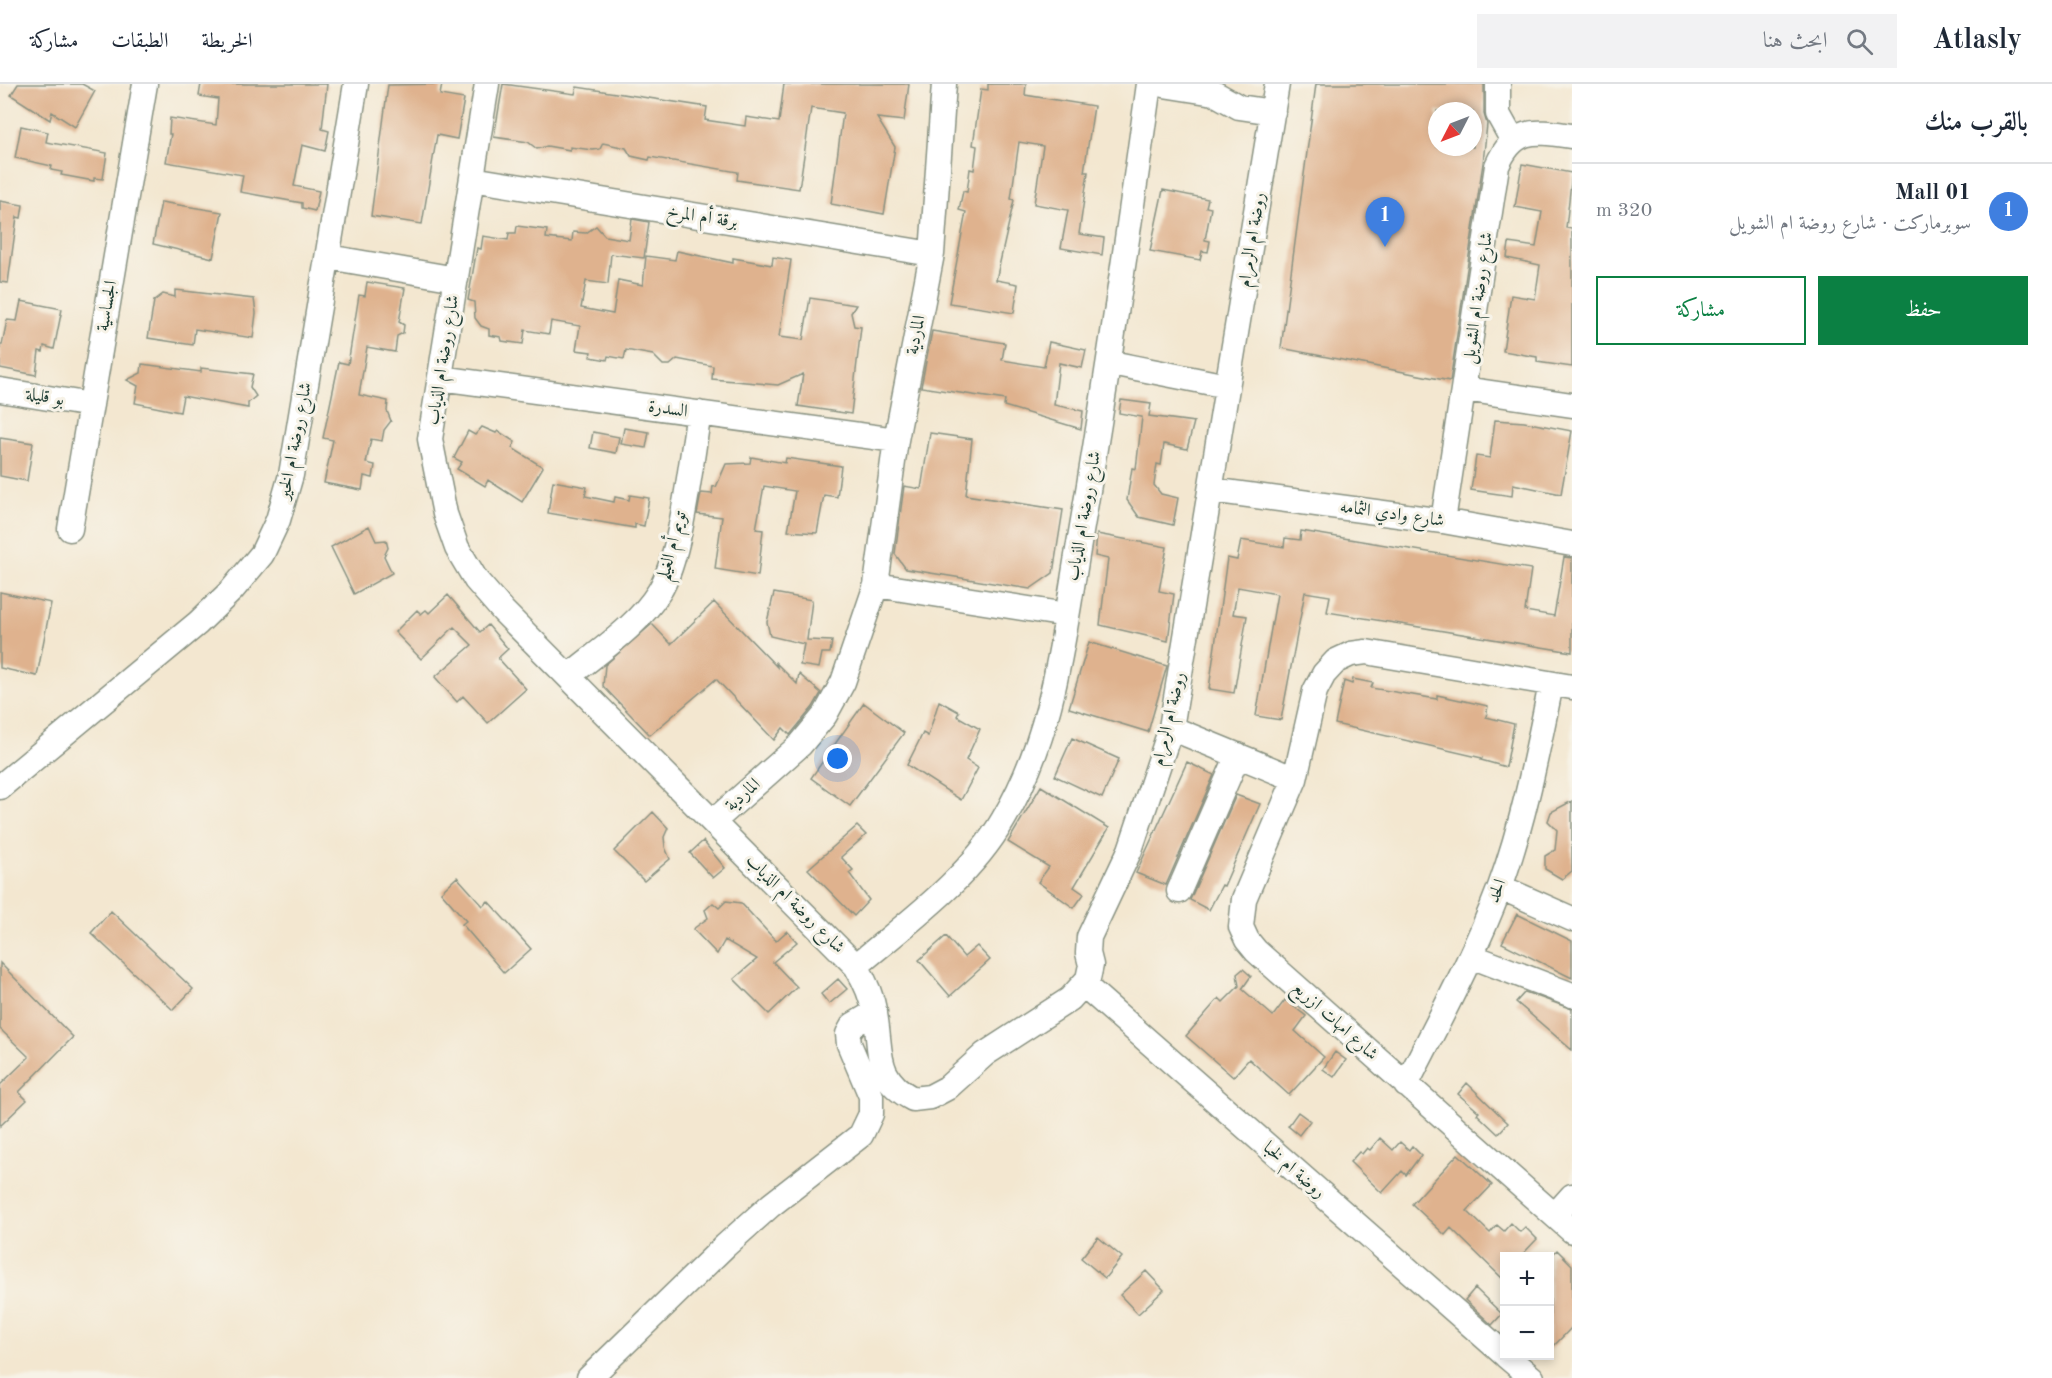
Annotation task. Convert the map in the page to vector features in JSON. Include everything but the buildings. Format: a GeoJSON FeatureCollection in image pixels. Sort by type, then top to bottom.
{"type":"FeatureCollection","features":[{"type":"Feature","properties":{"kind":"street","name":"الجساسية"},"geometry":{"type":"LineString","coordinates":[[70,529],[145,84]]}},
{"type":"Feature","properties":{"kind":"street","name":"شارع روضة ام الخير"},"geometry":{"type":"LineString","coordinates":[[0,787],[198,623],[232,590],[262,554],[278,520],[291,475],[356,84]]}},
{"type":"Feature","properties":{"kind":"street","name":"شارع روضة ام الذياب"},"geometry":{"type":"LineString","coordinates":[[487,84],[430,439],[445,514],[457,548],[476,580],[503,611],[856,966],[925,908],[964,870],[1003,821],[1033,760],[1054,697],[1066,615],[1111,363],[1149,84]]}},
{"type":"Feature","properties":{"kind":"street","name":"الماردية"},"geometry":{"type":"LineString","coordinates":[[714,821],[800,745],[825,715],[843,682],[876,585],[896,440],[932,254],[944,84]]}},
{"type":"Feature","properties":{"kind":"street"},"geometry":{"type":"LineString","coordinates":[[1157,84],[1214,93],[1239,106],[1273,112]]}},
{"type":"Feature","properties":{"kind":"street","name":"روضة ام الرمرام"},"geometry":{"type":"LineString","coordinates":[[1084,985],[1091,972],[1089,937],[1130,850],[1171,728],[1277,84]]}},
{"type":"Feature","properties":{"kind":"street"},"geometry":{"type":"LineString","coordinates":[[1498,84],[1498,114],[1513,141],[1524,134],[1537,131],[1572,136]]}},
{"type":"Feature","properties":{"kind":"street","name":"شارع روضة ام الشويل"},"geometry":{"type":"LineString","coordinates":[[1443,521],[1497,166],[1504,151],[1513,141]]}},
{"type":"Feature","properties":{"kind":"street","name":"برقة أم المرخ"},"geometry":{"type":"LineString","coordinates":[[472,179],[932,254]]}},
{"type":"Feature","properties":{"kind":"street","name":"شارع روضة ام الذياب"},"geometry":{"type":"LineString","coordinates":[[328,257],[456,279]]}},
{"type":"Feature","properties":{"kind":"street"},"geometry":{"type":"LineString","coordinates":[[1111,363],[1227,386]]}},
{"type":"Feature","properties":{"kind":"street","name":"السدرة"},"geometry":{"type":"LineString","coordinates":[[440,378],[896,440]]}},
{"type":"Feature","properties":{"kind":"street"},"geometry":{"type":"LineString","coordinates":[[1464,389],[1572,405]]}},
{"type":"Feature","properties":{"kind":"street","name":"بو قليلة"},"geometry":{"type":"LineString","coordinates":[[0,390],[91,405]]}},
{"type":"Feature","properties":{"kind":"street","name":"تويم أم الغيلم"},"geometry":{"type":"LineString","coordinates":[[569,676],[645,610],[661,591],[679,530],[699,413]]}},
{"type":"Feature","properties":{"kind":"street","name":"شارع وادي الثمامه"},"geometry":{"type":"LineString","coordinates":[[1211,490],[1443,521],[1572,544]]}},
{"type":"Feature","properties":{"kind":"street"},"geometry":{"type":"LineString","coordinates":[[876,585],[1066,615]]}},
{"type":"Feature","properties":{"kind":"street","name":"شارع امهات ازريع"},"geometry":{"type":"LineString","coordinates":[[1561,686],[1366,652],[1351,654],[1336,661],[1324,674],[1315,691],[1295,779],[1244,899],[1241,927],[1246,940],[1256,951],[1563,1223],[1572,1196]]}},
{"type":"Feature","properties":{"kind":"street","name":"الحد"},"geometry":{"type":"LineString","coordinates":[[1406,1085],[1471,956],[1500,887],[1561,686]]}},
{"type":"Feature","properties":{"kind":"street"},"geometry":{"type":"LineString","coordinates":[[1171,728],[1295,779]]}},
{"type":"Feature","properties":{"kind":"street"},"geometry":{"type":"LineString","coordinates":[[1179,891],[1238,755]]}},
{"type":"Feature","properties":{"kind":"street"},"geometry":{"type":"LineString","coordinates":[[1500,887],[1572,919]]}},
{"type":"Feature","properties":{"kind":"street"},"geometry":{"type":"LineString","coordinates":[[1471,956],[1572,994]]}},
{"type":"Feature","properties":{"kind":"street"},"geometry":{"type":"LineString","coordinates":[[856,966],[875,1012],[879,1057],[885,1074],[913,1099],[922,1098],[947,1088],[1001,1042],[1070,999],[1084,985]]}},
{"type":"Feature","properties":{"kind":"street","name":"روضة ام لخبا"},"geometry":{"type":"LineString","coordinates":[[1084,985],[1500,1351]]}},
{"type":"Feature","properties":{"kind":"street"},"geometry":{"type":"LineString","coordinates":[[590,1378],[733,1239],[771,1205],[861,1135],[871,1114],[871,1096],[849,1044],[848,1034],[853,1025],[875,1012]]}},
{"type":"Feature","properties":{"kind":"street","name":"روضة ام لخبا"},"geometry":{"type":"LineString","coordinates":[[1511,1360],[1532,1378]]}},
{"type":"Feature","properties":{"kind":"place","name":"01 Mall"},"geometry":{"type":"Point","coordinates":[1385,247]}}]}
